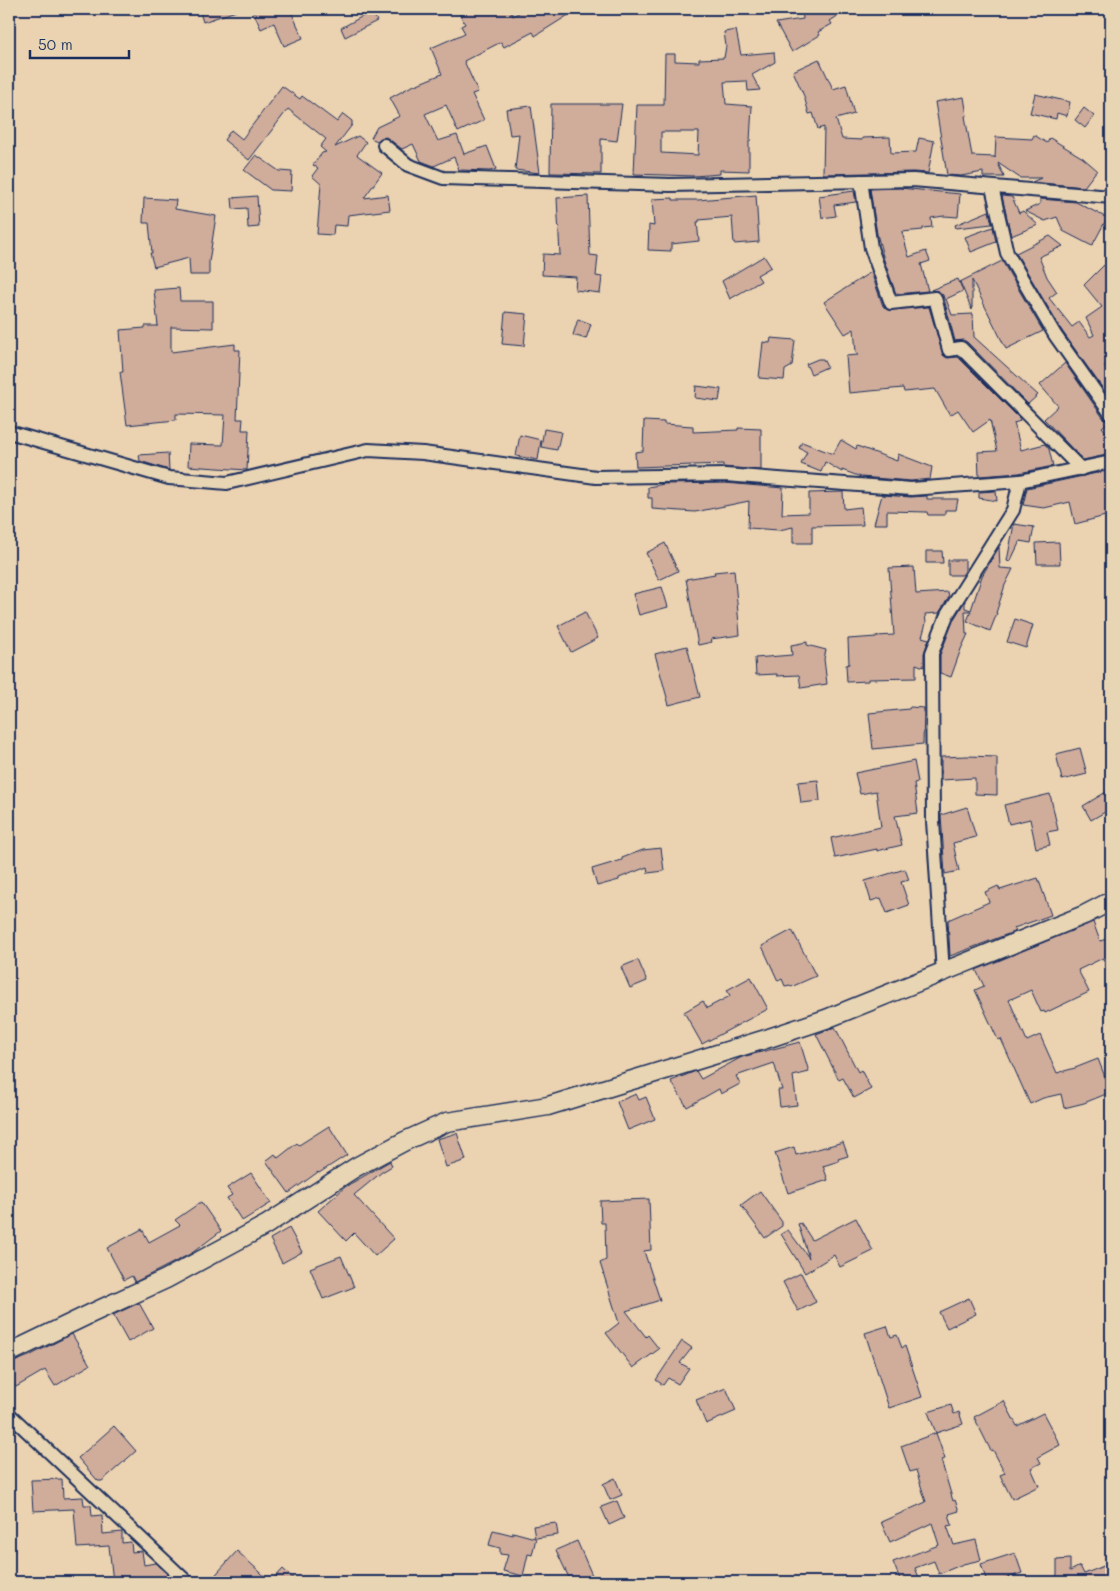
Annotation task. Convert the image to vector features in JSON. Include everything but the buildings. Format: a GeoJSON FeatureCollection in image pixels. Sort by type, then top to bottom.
{"type":"FeatureCollection","features":[{"type":"Feature","properties":{"kind":"street"},"geometry":{"type":"LineString","coordinates":[[384,145],[408,165],[443,178],[670,185],[914,180],[1111,197]]}},
{"type":"Feature","properties":{"kind":"street"},"geometry":{"type":"LineString","coordinates":[[861,181],[870,248],[891,303],[935,298],[949,350],[961,348],[1081,468]]}},
{"type":"Feature","properties":{"kind":"street"},"geometry":{"type":"LineString","coordinates":[[992,187],[1007,253],[1055,336],[1111,414]]}},
{"type":"Feature","properties":{"kind":"street"},"geometry":{"type":"LineString","coordinates":[[9,432],[169,478],[226,483],[368,450],[423,453],[596,477],[724,475],[912,489],[1020,482],[1111,462]]}},
{"type":"Feature","properties":{"kind":"street"},"geometry":{"type":"LineString","coordinates":[[943,973],[933,821],[932,653],[947,615],[1013,510],[1020,482]]}},
{"type":"Feature","properties":{"kind":"street"},"geometry":{"type":"LineString","coordinates":[[9,1353],[166,1280],[266,1225],[356,1167],[405,1141],[447,1122],[557,1104],[826,1019],[1084,915],[1111,901]]}},
{"type":"Feature","properties":{"kind":"street"},"geometry":{"type":"LineString","coordinates":[[9,1414],[187,1582]]}}]}
